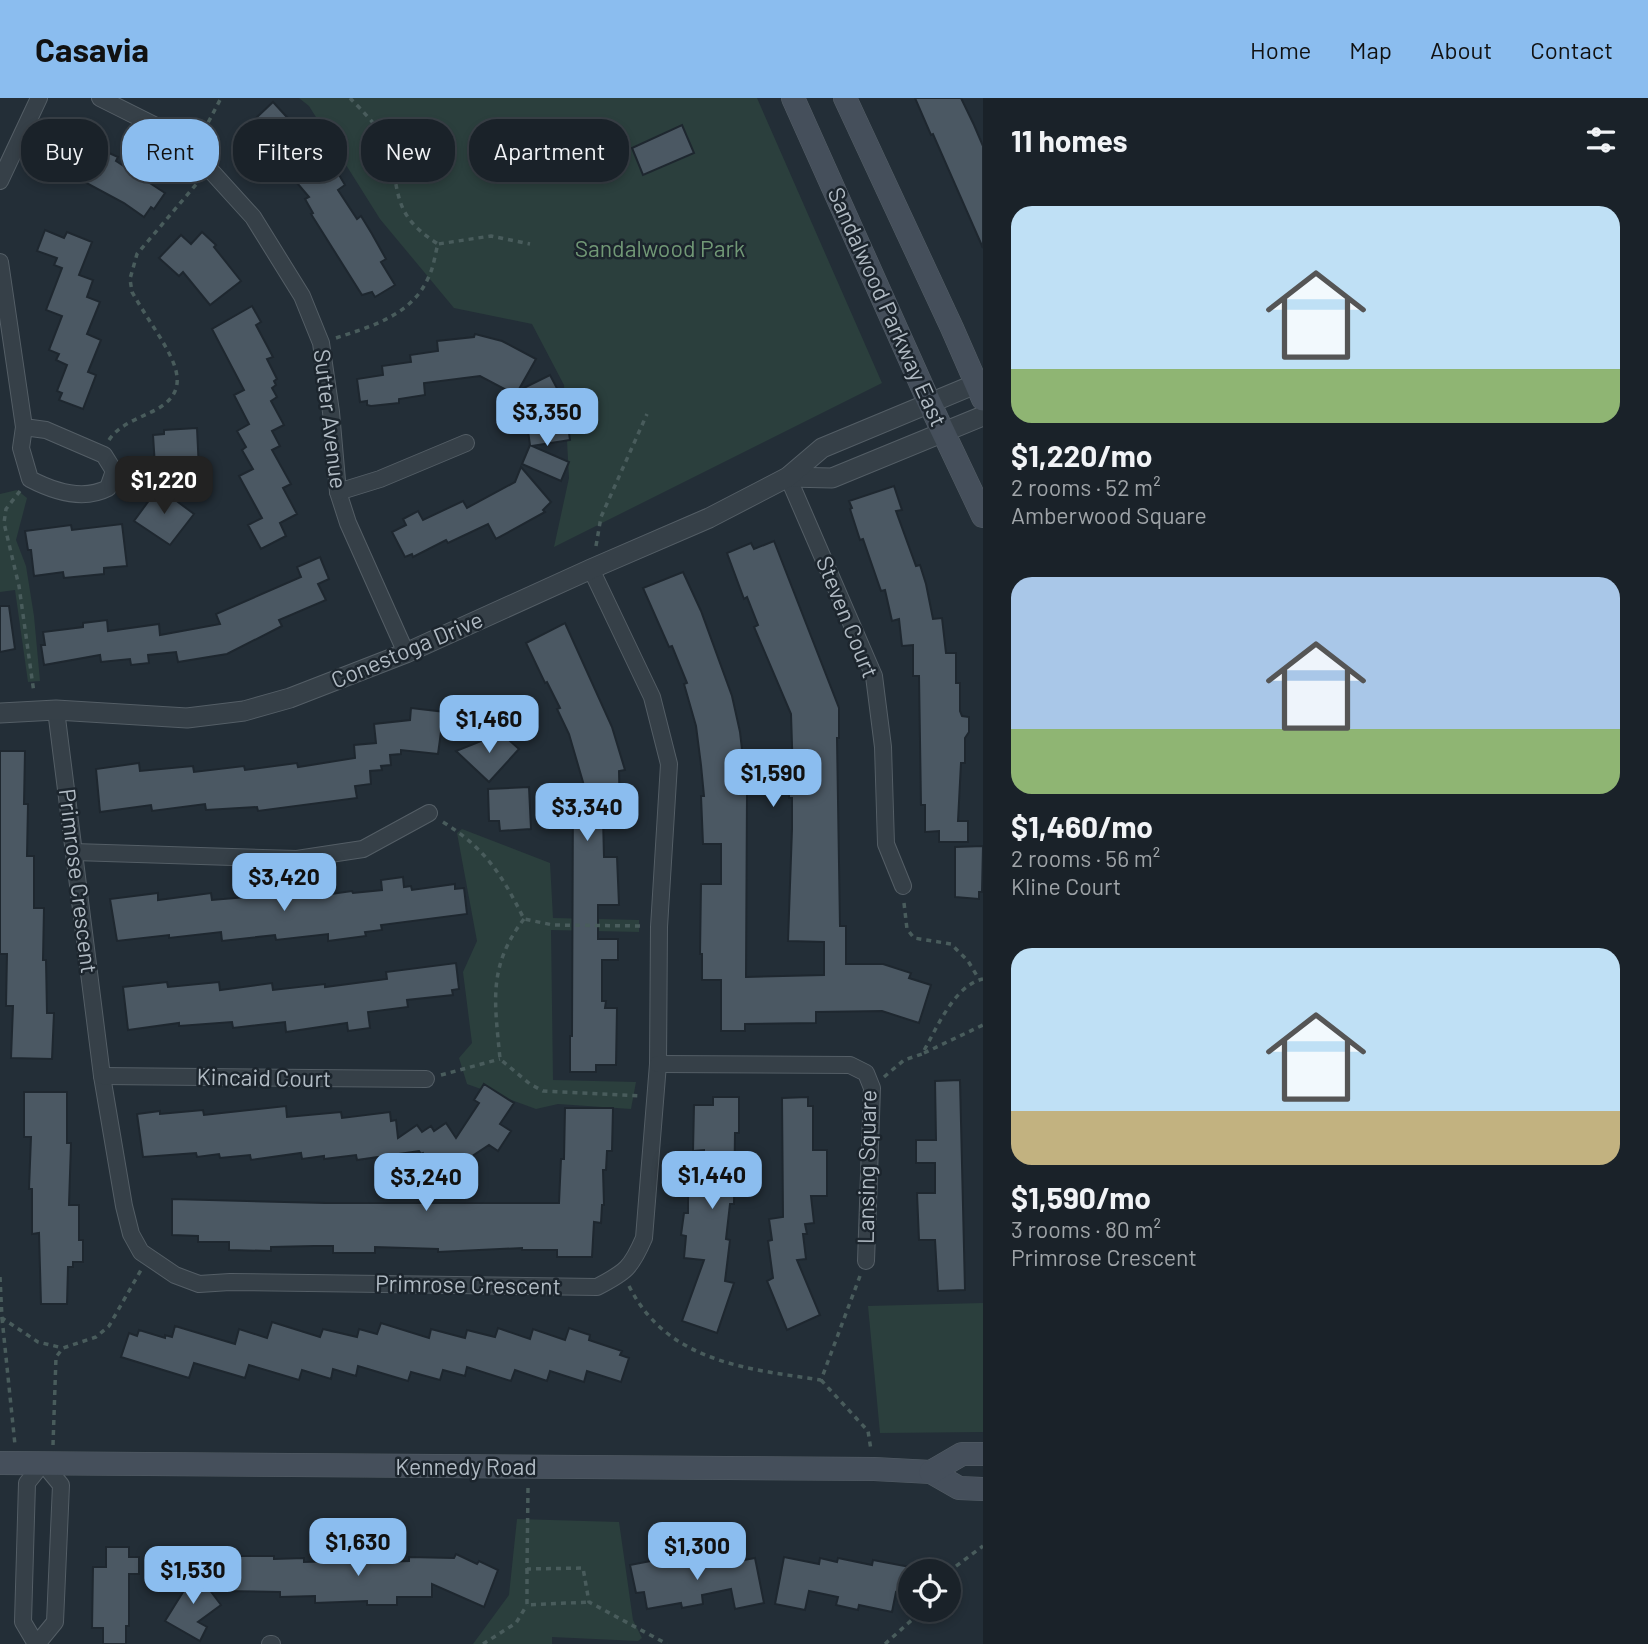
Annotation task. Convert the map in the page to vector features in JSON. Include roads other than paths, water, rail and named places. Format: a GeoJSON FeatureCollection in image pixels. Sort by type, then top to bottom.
{"type":"FeatureCollection","features":[{"type":"Feature","properties":{"kind":"main road","name":"Sandalwood Parkway East"},"geometry":{"type":"LineString","coordinates":[[793,98],[983,516]]}},
{"type":"Feature","properties":{"kind":"main road"},"geometry":{"type":"LineString","coordinates":[[845,98],[981,388]]}},
{"type":"Feature","properties":{"kind":"main road"},"geometry":{"type":"LineString","coordinates":[[931,1472],[962,1454],[983,1454]]}},
{"type":"Feature","properties":{"kind":"main road","name":"Kennedy Road"},"geometry":{"type":"LineString","coordinates":[[8,1463],[874,1469],[931,1472]]}},
{"type":"Feature","properties":{"kind":"main road"},"geometry":{"type":"LineString","coordinates":[[931,1472],[959,1488],[983,1489]]}},
{"type":"Feature","properties":{"kind":"street"},"geometry":{"type":"LineString","coordinates":[[0,181],[39,98]]}},
{"type":"Feature","properties":{"kind":"street","name":"Sutter Avenue"},"geometry":{"type":"LineString","coordinates":[[100,98],[166,131],[193,151],[253,217],[302,296],[321,343],[331,412],[338,492],[348,523],[406,653]]}},
{"type":"Feature","properties":{"kind":"street"},"geometry":{"type":"LineString","coordinates":[[0,262],[24,427],[21,448],[30,478],[52,491],[94,495],[108,488],[114,471],[104,455],[46,430],[24,427]]}},
{"type":"Feature","properties":{"kind":"street","name":"Conestoga Drive"},"geometry":{"type":"LineString","coordinates":[[0,713],[47,711],[187,718],[244,711],[290,698],[406,653],[709,518],[788,477],[822,448],[929,402],[981,388]]}},
{"type":"Feature","properties":{"kind":"street","name":"Conestoga Drive"},"geometry":{"type":"LineString","coordinates":[[788,477],[832,478],[983,416]]}},
{"type":"Feature","properties":{"kind":"street"},"geometry":{"type":"LineString","coordinates":[[338,492],[380,479],[466,443]]}},
{"type":"Feature","properties":{"kind":"street","name":"Steven Court"},"geometry":{"type":"LineString","coordinates":[[788,477],[874,676],[883,747],[886,844],[903,886]]}},
{"type":"Feature","properties":{"kind":"street"},"geometry":{"type":"LineString","coordinates":[[591,569],[652,697],[669,764],[659,928],[659,1064]]}},
{"type":"Feature","properties":{"kind":"street","name":"Primrose Crescent"},"geometry":{"type":"LineString","coordinates":[[47,711],[74,852],[102,1076],[124,1206],[131,1234],[141,1252],[175,1275],[199,1284],[230,1282],[597,1287],[623,1273],[636,1258],[644,1238],[659,1064]]}},
{"type":"Feature","properties":{"kind":"street"},"geometry":{"type":"LineString","coordinates":[[74,852],[297,859],[363,849],[429,813]]}},
{"type":"Feature","properties":{"kind":"street","name":"Lansing Square"},"geometry":{"type":"LineString","coordinates":[[659,1064],[850,1065],[866,1073],[872,1088],[866,1261]]}},
{"type":"Feature","properties":{"kind":"street","name":"Kincaid Court"},"geometry":{"type":"LineString","coordinates":[[102,1076],[426,1079]]}},
{"type":"Feature","properties":{"kind":"street"},"geometry":{"type":"LineString","coordinates":[[43,1463],[61,1485],[55,1622],[37,1644],[23,1622],[27,1483],[43,1463]]}},
{"type":"Feature","properties":{"kind":"park label","name":"Sandalwood Park"},"geometry":{"type":"Point","coordinates":[660,249]}}]}
